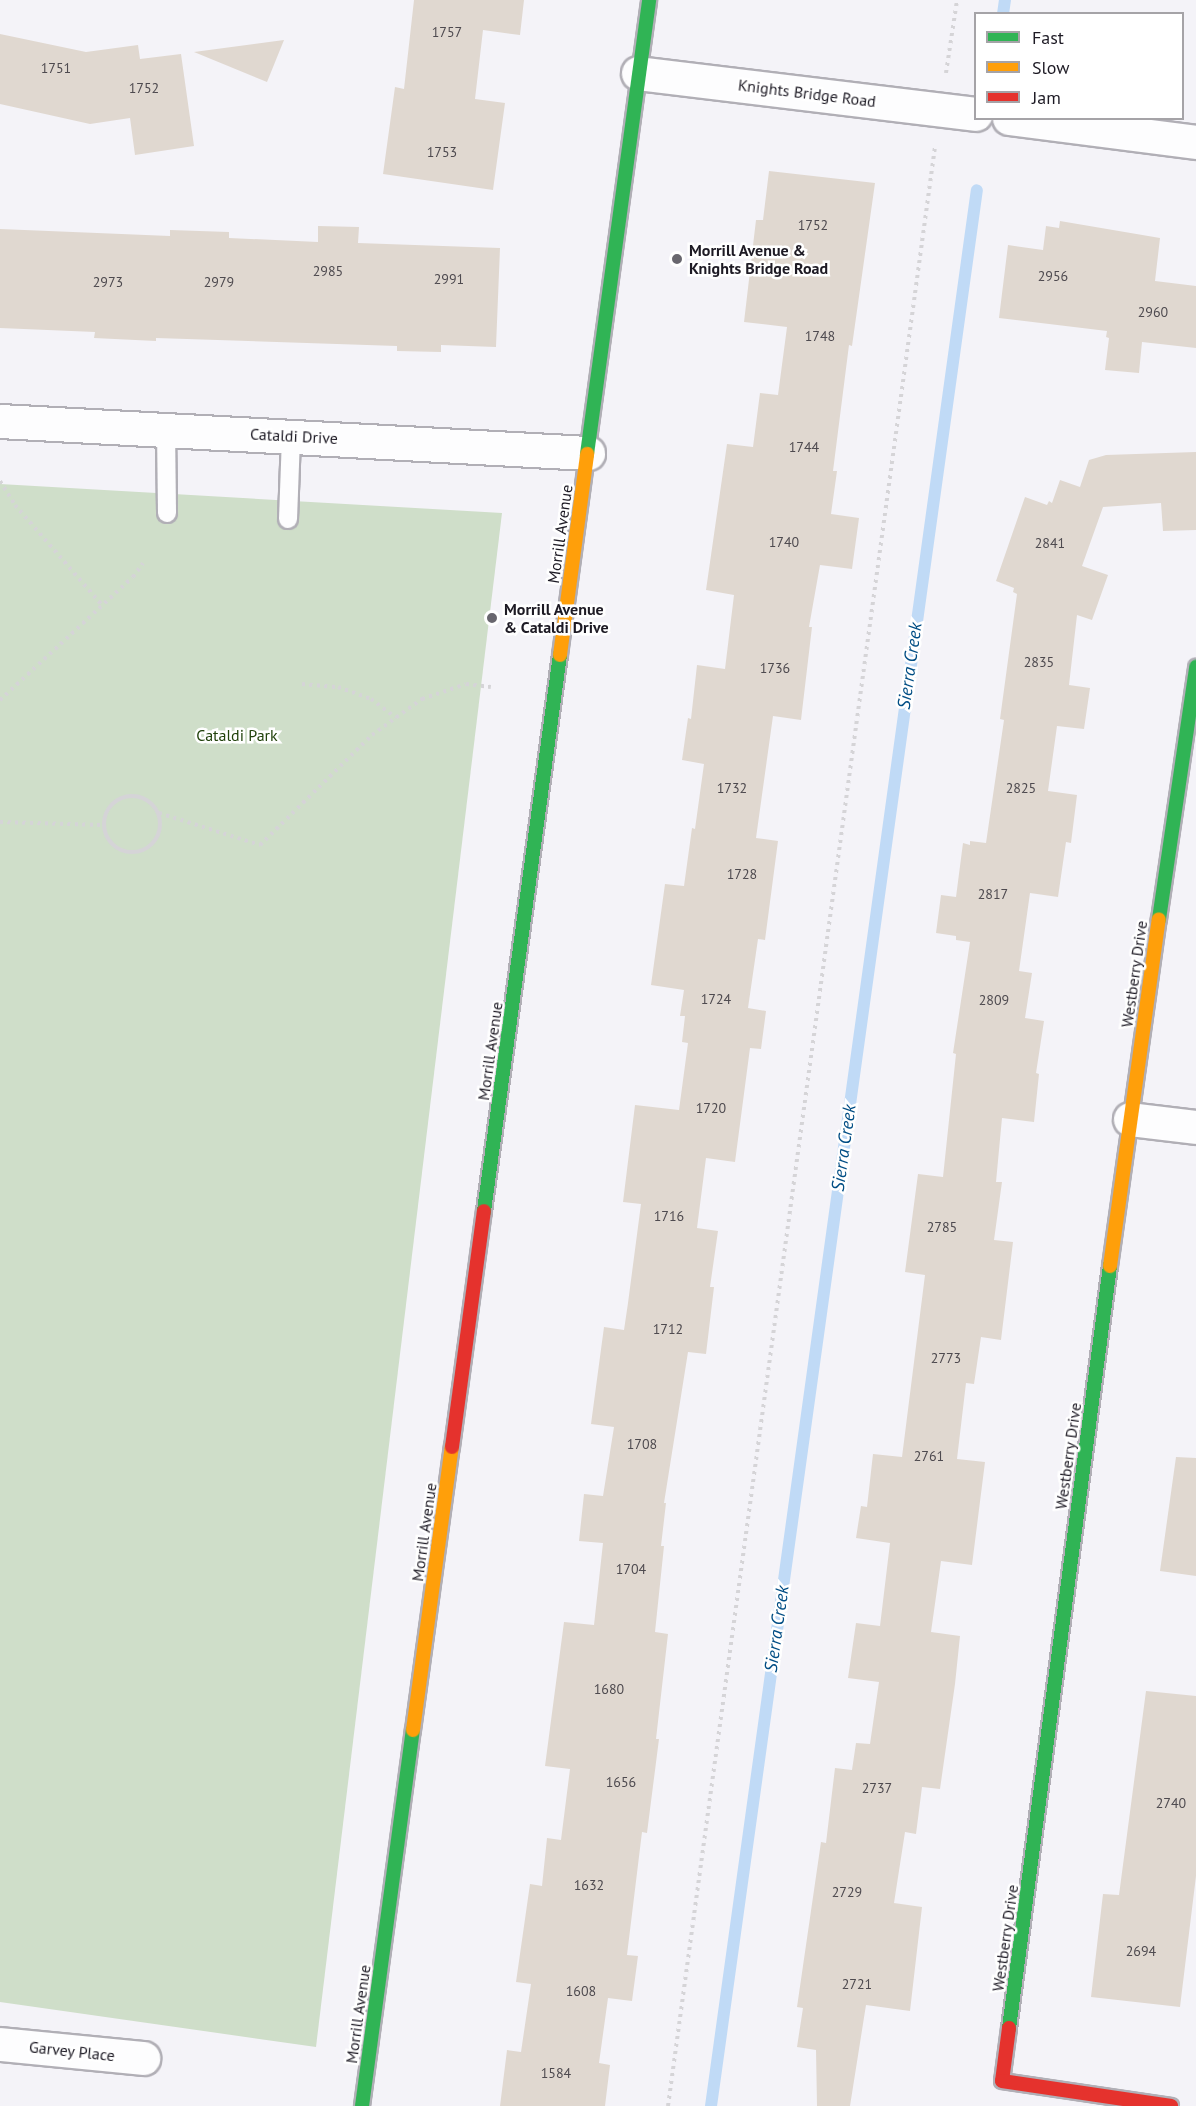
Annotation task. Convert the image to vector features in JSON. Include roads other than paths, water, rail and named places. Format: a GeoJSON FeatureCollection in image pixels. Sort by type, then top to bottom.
{"type":"FeatureCollection","features":[{"type":"Feature","properties":{"kind":"street","name":"Morrill Avenue"},"geometry":{"type":"LineString","coordinates":[[362,2106],[649,0]]}},
{"type":"Feature","properties":{"kind":"street","name":"Knights Bridge Road"},"geometry":{"type":"LineString","coordinates":[[638,73],[974,114]]}},
{"type":"Feature","properties":{"kind":"street"},"geometry":{"type":"LineString","coordinates":[[1025,120],[1196,141]]}},
{"type":"Feature","properties":{"kind":"street","name":"Cataldi Drive"},"geometry":{"type":"LineString","coordinates":[[0,421],[588,453]]}},
{"type":"Feature","properties":{"kind":"street","name":"Westberry Drive"},"geometry":{"type":"LineString","coordinates":[[1171,2106],[1002,2081],[1130,1119],[1196,667]]}},
{"type":"Feature","properties":{"kind":"street"},"geometry":{"type":"LineString","coordinates":[[1130,1119],[1196,1126]]}},
{"type":"Feature","properties":{"kind":"street","name":"Garvey Place"},"geometry":{"type":"LineString","coordinates":[[0,2044],[143,2058]]}},
{"type":"Feature","properties":{"kind":"lane"},"geometry":{"type":"LineString","coordinates":[[166,429],[167,513]]}},
{"type":"Feature","properties":{"kind":"lane"},"geometry":{"type":"LineString","coordinates":[[288,519],[291,436]]}},
{"type":"Feature","properties":{"kind":"waterway","name":"Sierra Creek"},"geometry":{"type":"LineString","coordinates":[[1003,12],[1005,0]]}},
{"type":"Feature","properties":{"kind":"waterway","name":"Sierra Creek"},"geometry":{"type":"LineString","coordinates":[[711,2106],[977,190]]}},
{"type":"Feature","properties":{"kind":"place","name":"Morrill Avenue & Knights Bridge Road"},"geometry":{"type":"Point","coordinates":[677,259]}},
{"type":"Feature","properties":{"kind":"place","name":"Morrill Avenue & Cataldi Drive"},"geometry":{"type":"Point","coordinates":[492,618]}},
{"type":"Feature","properties":{"kind":"park label","name":"Cataldi Park"},"geometry":{"type":"Point","coordinates":[237,735]}}]}
